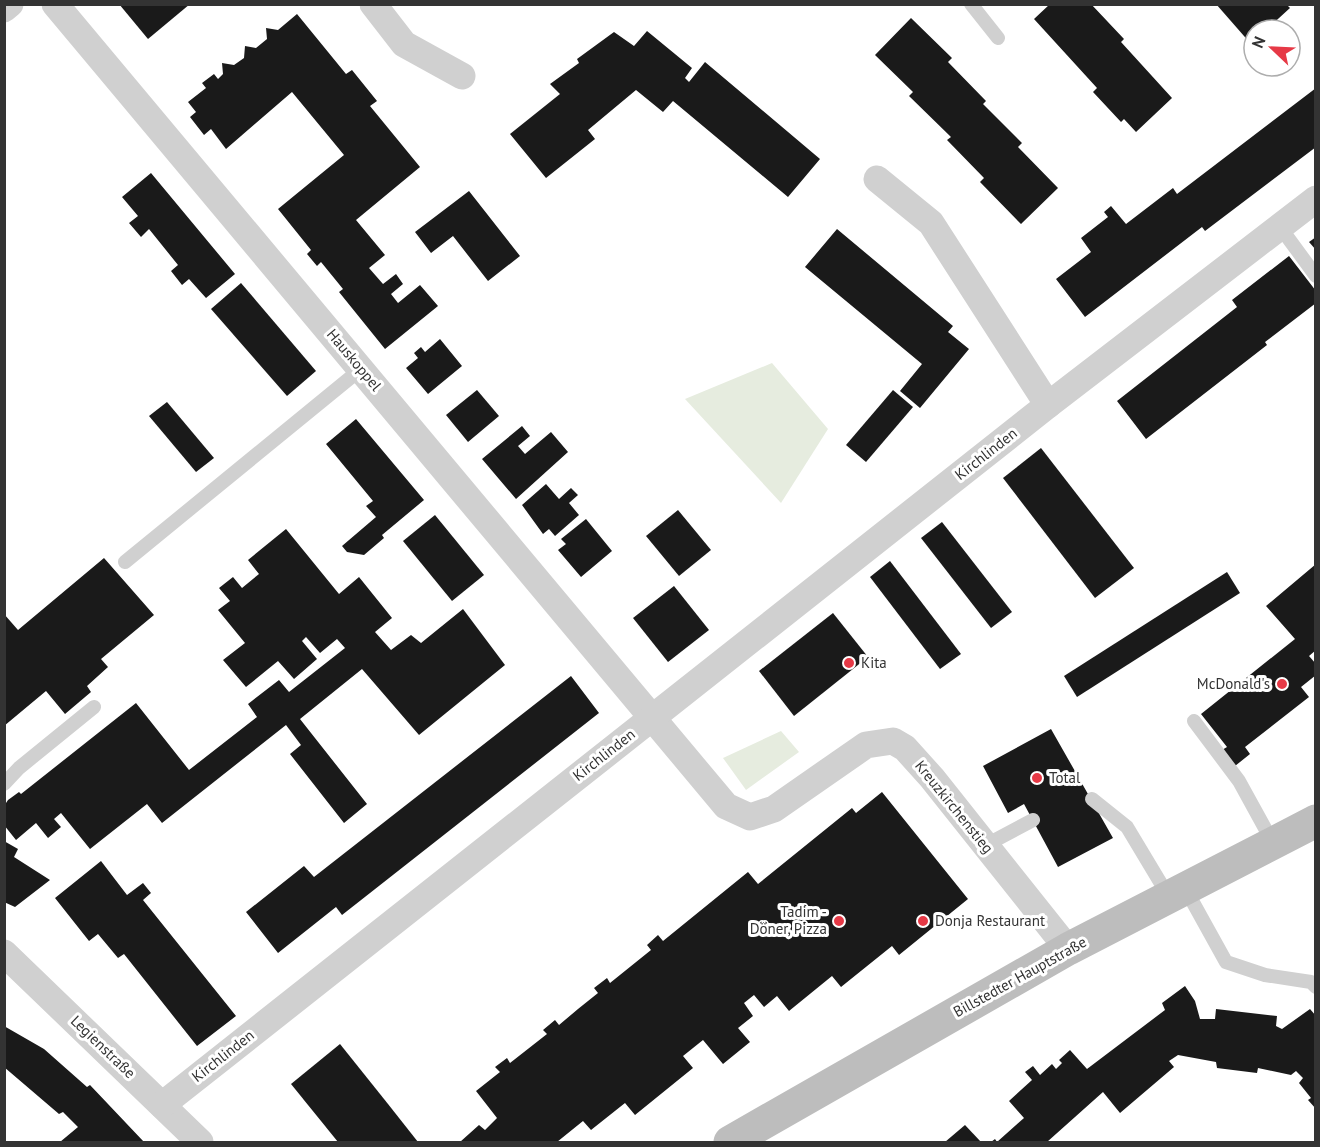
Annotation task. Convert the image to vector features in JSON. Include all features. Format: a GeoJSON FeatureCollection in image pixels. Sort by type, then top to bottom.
{"type":"FeatureCollection","features":[{"type":"Feature","properties":{"kind":"main road","name":"Billstedter Hauptstraße"},"geometry":{"type":"LineString","coordinates":[[730,1143],[1068,949],[1316,821]]}},
{"type":"Feature","properties":{"kind":"street"},"geometry":{"type":"LineString","coordinates":[[4,9],[10,4]]}},
{"type":"Feature","properties":{"kind":"street","name":"Hauskoppel"},"geometry":{"type":"LineString","coordinates":[[55,4],[651,717]]}},
{"type":"Feature","properties":{"kind":"street"},"geometry":{"type":"LineString","coordinates":[[373,4],[404,44],[462,76]]}},
{"type":"Feature","properties":{"kind":"street"},"geometry":{"type":"LineString","coordinates":[[877,179],[931,223],[1048,405]]}},
{"type":"Feature","properties":{"kind":"street","name":"Kirchlinden"},"geometry":{"type":"LineString","coordinates":[[162,1105],[1048,405],[1316,199]]}},
{"type":"Feature","properties":{"kind":"street","name":"Kreuzkirchenstieg"},"geometry":{"type":"LineString","coordinates":[[651,717],[726,806],[750,817],[774,809],[866,745],[892,741],[905,748],[932,778],[1068,949]]}},
{"type":"Feature","properties":{"kind":"street","name":"Legienstraße"},"geometry":{"type":"LineString","coordinates":[[4,952],[200,1143]]}},
{"type":"Feature","properties":{"kind":"lane"},"geometry":{"type":"LineString","coordinates":[[971,4],[998,38]]}},
{"type":"Feature","properties":{"kind":"lane"},"geometry":{"type":"LineString","coordinates":[[1280,227],[1316,276]]}},
{"type":"Feature","properties":{"kind":"lane"},"geometry":{"type":"LineString","coordinates":[[125,562],[361,369]]}},
{"type":"Feature","properties":{"kind":"lane"},"geometry":{"type":"LineString","coordinates":[[4,784],[19,768],[94,707]]}},
{"type":"Feature","properties":{"kind":"lane"},"geometry":{"type":"LineString","coordinates":[[1194,721],[1239,781],[1273,843]]}},
{"type":"Feature","properties":{"kind":"lane"},"geometry":{"type":"LineString","coordinates":[[1092,799],[1127,827],[1177,892],[1226,962],[1265,975],[1311,982],[1316,987]]}},
{"type":"Feature","properties":{"kind":"lane"},"geometry":{"type":"LineString","coordinates":[[986,845],[1033,820]]}},
{"type":"Feature","properties":{"kind":"shaded area"},"geometry":{"type":"Polygon","coordinates":[[[772,363],[828,429],[781,503],[685,399],[772,363]]]}},
{"type":"Feature","properties":{"kind":"shaded area"},"geometry":{"type":"Polygon","coordinates":[[[781,731],[799,752],[746,790],[723,758],[781,731]]]}},
{"type":"Feature","properties":{"kind":"building"},"geometry":{"type":"Polygon","coordinates":[[[119,4],[190,4],[148,39],[119,4]]]}},
{"type":"Feature","properties":{"kind":"building"},"geometry":{"type":"Polygon","coordinates":[[[1050,4],[1091,4],[1124,39],[1121,42],[1172,98],[1136,132],[1124,119],[1121,122],[1093,92],[1097,88],[1034,19],[1050,4]]]}},
{"type":"Feature","properties":{"kind":"building"},"geometry":{"type":"Polygon","coordinates":[[[1216,4],[1286,4],[1290,8],[1279,18],[1242,18],[1242,34],[1216,4]]]}},
{"type":"Feature","properties":{"kind":"building"},"geometry":{"type":"Polygon","coordinates":[[[297,14],[346,74],[352,70],[377,101],[370,106],[420,167],[356,220],[385,255],[369,268],[383,284],[396,274],[403,284],[391,294],[398,303],[420,285],[438,306],[385,349],[339,292],[343,289],[321,262],[317,266],[307,254],[311,250],[278,209],[344,155],[292,92],[226,149],[211,129],[204,135],[190,117],[196,112],[188,102],[206,88],[202,83],[214,74],[218,79],[223,74],[222,63],[234,65],[244,58],[245,46],[256,48],[267,39],[266,28],[278,30],[297,14]]]}},
{"type":"Feature","properties":{"kind":"building"},"geometry":{"type":"Polygon","coordinates":[[[911,18],[952,58],[948,62],[986,101],[983,104],[1022,143],[1018,147],[1058,188],[1021,224],[980,182],[984,178],[947,140],[951,137],[909,96],[913,92],[875,55],[911,18]]]}},
{"type":"Feature","properties":{"kind":"building"},"geometry":{"type":"Polygon","coordinates":[[[647,31],[692,68],[685,78],[689,82],[705,62],[820,159],[788,197],[673,101],[663,112],[636,90],[588,130],[595,139],[546,178],[510,134],[560,94],[550,84],[579,63],[577,59],[614,32],[634,46],[647,31]]]}},
{"type":"Feature","properties":{"kind":"building"},"geometry":{"type":"Polygon","coordinates":[[[1316,88],[1316,147],[1205,231],[1202,227],[1085,317],[1056,279],[1091,252],[1081,238],[1108,217],[1104,212],[1111,206],[1126,224],[1173,188],[1177,194],[1316,88]]]}},
{"type":"Feature","properties":{"kind":"building"},"geometry":{"type":"Polygon","coordinates":[[[151,173],[235,274],[206,298],[189,279],[182,285],[171,271],[178,265],[149,229],[141,237],[129,223],[138,216],[122,197],[151,173]]]}},
{"type":"Feature","properties":{"kind":"building"},"geometry":{"type":"Polygon","coordinates":[[[469,191],[520,256],[488,281],[453,236],[431,253],[415,232],[469,191]]]}},
{"type":"Feature","properties":{"kind":"building"},"geometry":{"type":"Polygon","coordinates":[[[837,229],[953,326],[948,332],[969,349],[920,408],[900,391],[922,364],[805,267],[837,229]]]}},
{"type":"Feature","properties":{"kind":"building"},"geometry":{"type":"Polygon","coordinates":[[[1316,237],[1316,250],[1309,242],[1316,237]]]}},
{"type":"Feature","properties":{"kind":"building"},"geometry":{"type":"Polygon","coordinates":[[[1289,256],[1316,291],[1316,303],[1265,342],[1267,345],[1146,439],[1117,401],[1237,307],[1232,300],[1289,256]]]}},
{"type":"Feature","properties":{"kind":"building"},"geometry":{"type":"Polygon","coordinates":[[[241,283],[316,371],[287,396],[211,309],[241,283]]]}},
{"type":"Feature","properties":{"kind":"building"},"geometry":{"type":"Polygon","coordinates":[[[440,339],[462,366],[428,394],[406,368],[418,358],[414,353],[421,347],[425,352],[440,339]]]}},
{"type":"Feature","properties":{"kind":"building"},"geometry":{"type":"Polygon","coordinates":[[[477,390],[499,416],[468,442],[446,415],[477,390]]]}},
{"type":"Feature","properties":{"kind":"building"},"geometry":{"type":"Polygon","coordinates":[[[893,390],[913,407],[866,462],[846,445],[893,390]]]}},
{"type":"Feature","properties":{"kind":"building"},"geometry":{"type":"Polygon","coordinates":[[[167,402],[214,458],[196,472],[149,416],[167,402]]]}},
{"type":"Feature","properties":{"kind":"building"},"geometry":{"type":"Polygon","coordinates":[[[356,419],[424,500],[382,535],[384,538],[364,555],[347,552],[342,546],[376,517],[366,506],[373,501],[326,444],[356,419]]]}},
{"type":"Feature","properties":{"kind":"building"},"geometry":{"type":"Polygon","coordinates":[[[522,426],[530,436],[518,446],[525,454],[551,432],[568,452],[516,499],[482,459],[522,426]]]}},
{"type":"Feature","properties":{"kind":"building"},"geometry":{"type":"Polygon","coordinates":[[[1041,448],[1134,568],[1095,598],[1003,478],[1041,448]]]}},
{"type":"Feature","properties":{"kind":"building"},"geometry":{"type":"Polygon","coordinates":[[[546,484],[559,499],[571,488],[578,495],[569,503],[579,515],[555,536],[549,529],[543,534],[522,505],[546,484]]]}},
{"type":"Feature","properties":{"kind":"building"},"geometry":{"type":"Polygon","coordinates":[[[678,510],[711,550],[679,576],[646,536],[678,510]]]}},
{"type":"Feature","properties":{"kind":"building"},"geometry":{"type":"Polygon","coordinates":[[[435,515],[484,575],[452,601],[403,541],[435,515]]]}},
{"type":"Feature","properties":{"kind":"building"},"geometry":{"type":"Polygon","coordinates":[[[586,519],[612,551],[581,577],[558,550],[566,544],[561,539],[586,519]]]}},
{"type":"Feature","properties":{"kind":"building"},"geometry":{"type":"Polygon","coordinates":[[[942,522],[1012,612],[991,628],[921,538],[942,522]]]}},
{"type":"Feature","properties":{"kind":"building"},"geometry":{"type":"Polygon","coordinates":[[[286,529],[339,594],[359,577],[392,618],[375,632],[391,650],[411,635],[421,643],[463,609],[505,665],[419,735],[362,669],[300,719],[367,804],[344,823],[290,754],[301,745],[286,725],[162,823],[147,804],[90,849],[61,813],[54,819],[61,827],[48,838],[36,823],[16,840],[4,825],[4,806],[8,800],[19,792],[21,794],[136,703],[189,770],[257,717],[248,704],[279,680],[289,692],[345,648],[337,639],[320,653],[306,637],[302,641],[317,659],[294,679],[278,661],[246,687],[223,660],[245,643],[218,610],[230,601],[219,588],[233,577],[242,588],[259,574],[248,560],[286,529]]]}},
{"type":"Feature","properties":{"kind":"building"},"geometry":{"type":"Polygon","coordinates":[[[104,558],[154,615],[101,659],[108,667],[87,686],[91,692],[65,714],[46,691],[4,726],[4,614],[18,630],[104,558]]]}},
{"type":"Feature","properties":{"kind":"building"},"geometry":{"type":"Polygon","coordinates":[[[890,561],[961,654],[940,669],[870,577],[890,561]]]}},
{"type":"Feature","properties":{"kind":"building"},"geometry":{"type":"Polygon","coordinates":[[[1316,564],[1316,650],[1309,656],[1316,664],[1316,675],[1301,687],[1309,697],[1245,747],[1250,754],[1235,766],[1222,750],[1227,747],[1201,714],[1295,639],[1266,606],[1316,564]]]}},
{"type":"Feature","properties":{"kind":"building"},"geometry":{"type":"Polygon","coordinates":[[[1227,572],[1240,593],[1077,697],[1064,676],[1227,572]]]}},
{"type":"Feature","properties":{"kind":"building"},"geometry":{"type":"Polygon","coordinates":[[[674,586],[709,630],[668,662],[633,618],[674,586]]]}},
{"type":"Feature","properties":{"kind":"building"},"geometry":{"type":"Polygon","coordinates":[[[833,613],[868,657],[794,716],[759,671],[833,613]]]}},
{"type":"Feature","properties":{"kind":"building"},"geometry":{"type":"Polygon","coordinates":[[[571,676],[599,713],[342,915],[336,907],[278,953],[246,912],[304,866],[314,877],[571,676]]]}},
{"type":"Feature","properties":{"kind":"building"},"geometry":{"type":"Polygon","coordinates":[[[1051,729],[1113,838],[1058,867],[1024,804],[1008,813],[983,766],[1051,729]]]}},
{"type":"Feature","properties":{"kind":"building"},"geometry":{"type":"Polygon","coordinates":[[[882,792],[968,899],[899,955],[892,946],[841,987],[832,976],[789,1011],[777,996],[764,1007],[754,995],[744,1003],[753,1016],[738,1028],[750,1042],[723,1064],[703,1040],[683,1056],[693,1068],[635,1115],[625,1103],[591,1130],[583,1121],[557,1142],[460,1142],[479,1125],[485,1130],[497,1118],[476,1091],[500,1072],[495,1067],[507,1058],[510,1063],[547,1034],[543,1030],[555,1020],[559,1025],[598,993],[594,988],[607,978],[610,983],[651,950],[647,945],[658,935],[663,941],[748,872],[758,884],[852,808],[856,813],[882,792]]]}},
{"type":"Feature","properties":{"kind":"building"},"geometry":{"type":"Polygon","coordinates":[[[4,841],[18,849],[14,857],[50,880],[15,907],[4,902],[4,841]]]}},
{"type":"Feature","properties":{"kind":"building"},"geometry":{"type":"Polygon","coordinates":[[[101,861],[127,895],[143,883],[151,893],[143,900],[236,1016],[197,1046],[124,954],[118,958],[98,934],[89,941],[55,898],[101,861]]]}},
{"type":"Feature","properties":{"kind":"building"},"geometry":{"type":"Polygon","coordinates":[[[1185,986],[1195,1001],[1200,1019],[1215,1019],[1216,1009],[1277,1016],[1276,1026],[1282,1029],[1310,1009],[1316,1016],[1316,1109],[1308,1100],[1311,1098],[1299,1083],[1303,1078],[1296,1071],[1291,1075],[1258,1068],[1257,1073],[1217,1068],[1216,1062],[1178,1055],[1169,1061],[1174,1067],[1120,1113],[1103,1092],[1047,1142],[997,1142],[1024,1118],[1009,1101],[1032,1080],[1025,1072],[1033,1066],[1040,1075],[1052,1064],[1056,1069],[1062,1063],[1059,1060],[1070,1050],[1087,1069],[1165,1010],[1162,1003],[1185,986]]]}},
{"type":"Feature","properties":{"kind":"building"},"geometry":{"type":"Polygon","coordinates":[[[4,1026],[44,1049],[87,1087],[90,1085],[144,1142],[60,1142],[78,1127],[63,1112],[59,1114],[4,1067],[4,1026]]]}},
{"type":"Feature","properties":{"kind":"building"},"geometry":{"type":"Polygon","coordinates":[[[340,1044],[418,1142],[338,1142],[291,1084],[340,1044]]]}},
{"type":"Feature","properties":{"kind":"building"},"geometry":{"type":"Polygon","coordinates":[[[965,1125],[981,1142],[945,1142],[965,1125]]]}},
{"type":"Feature","properties":{"kind":"place","name":"Kita"},"geometry":{"type":"Point","coordinates":[849,663]}},
{"type":"Feature","properties":{"kind":"place","name":"McDonald's"},"geometry":{"type":"Point","coordinates":[1282,684]}},
{"type":"Feature","properties":{"kind":"place","name":"Total"},"geometry":{"type":"Point","coordinates":[1037,778]}},
{"type":"Feature","properties":{"kind":"place","name":"Tadim - Döner, Pizza"},"geometry":{"type":"Point","coordinates":[839,921]}},
{"type":"Feature","properties":{"kind":"place","name":"Donja Restaurant"},"geometry":{"type":"Point","coordinates":[923,921]}}]}
